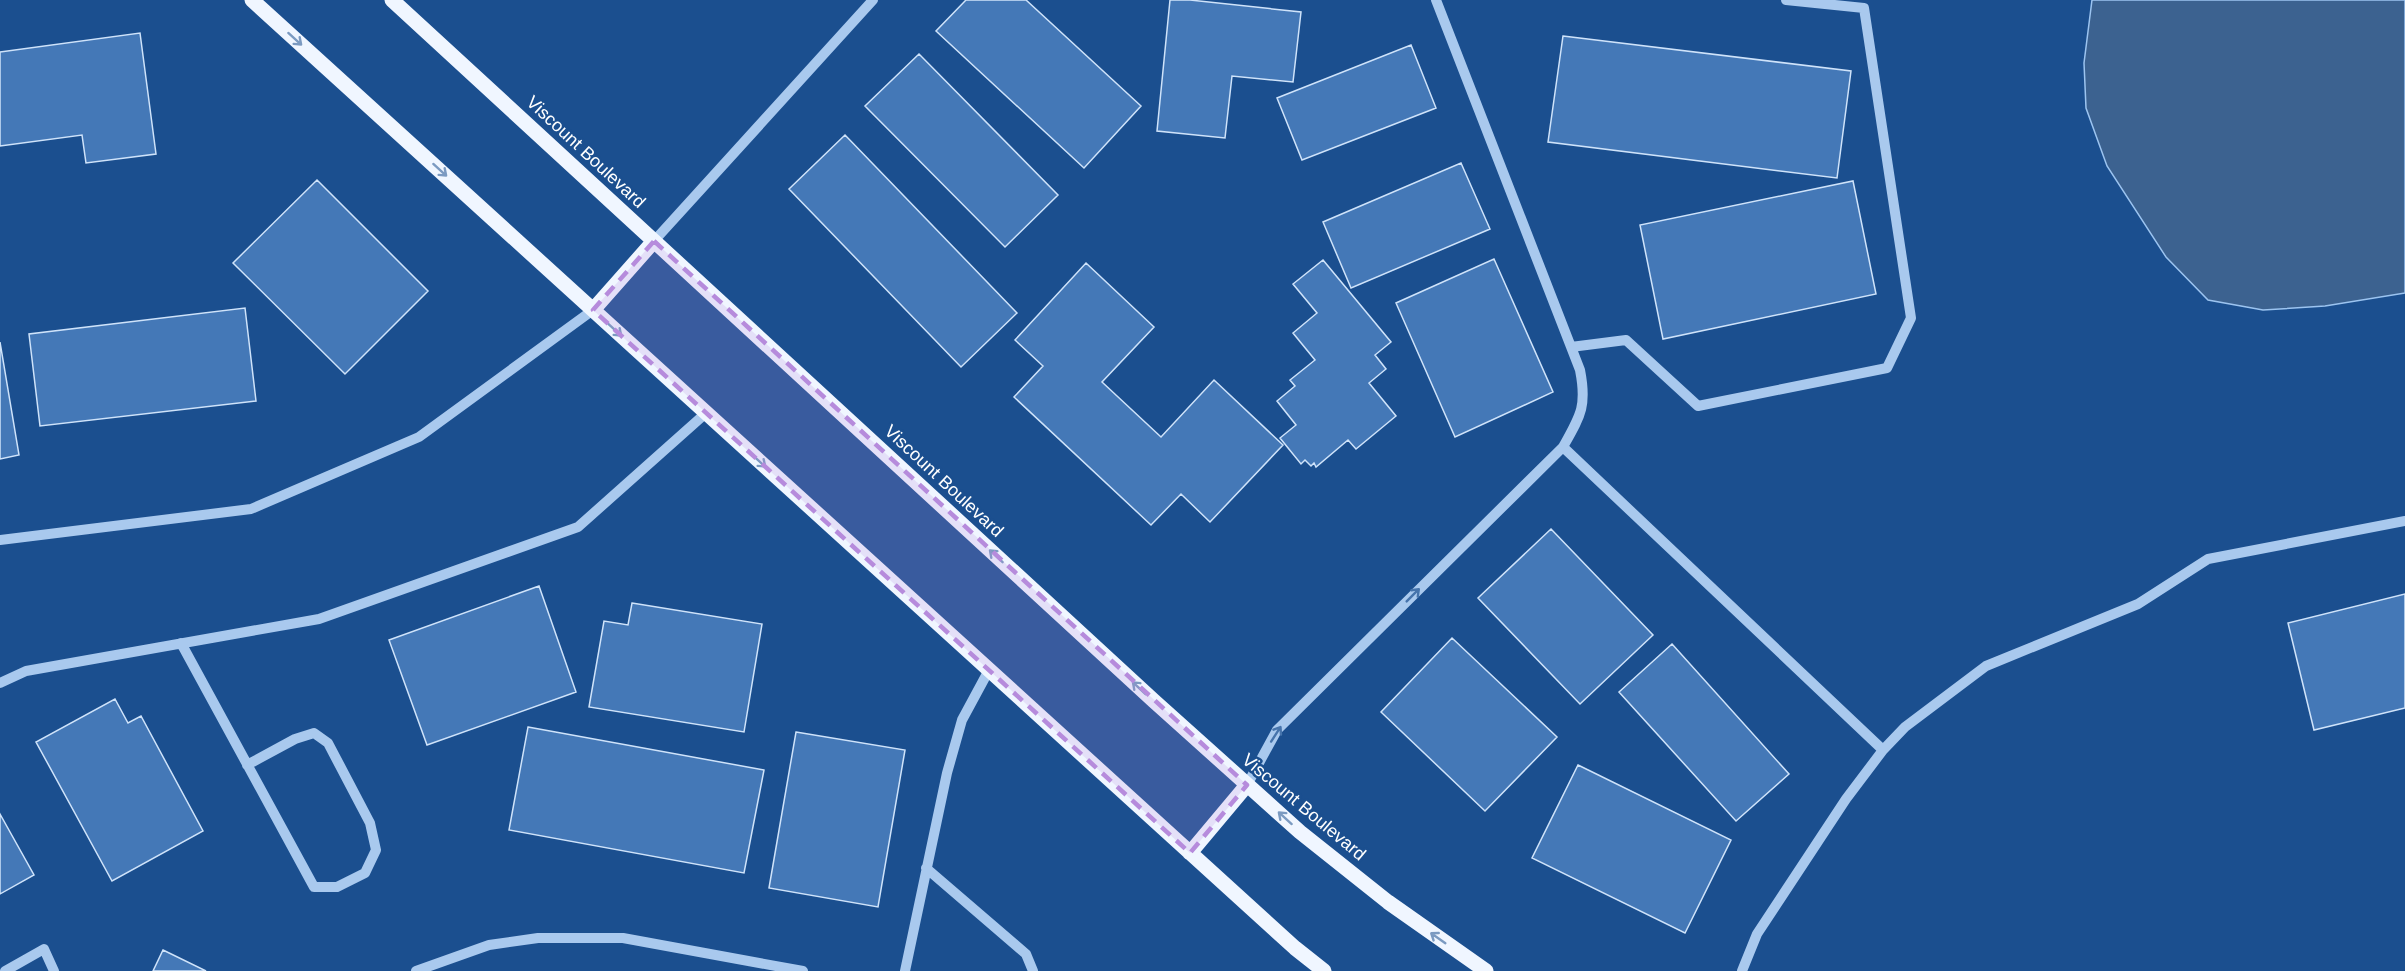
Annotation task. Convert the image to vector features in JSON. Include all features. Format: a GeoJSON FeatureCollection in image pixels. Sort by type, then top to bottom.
{"type":"FeatureCollection","features":[{"type":"Feature","properties":{"kind":"main road"},"geometry":{"type":"LineString","coordinates":[[252,0],[1190,853],[1295,948],[1324,971]]}},
{"type":"Feature","properties":{"kind":"main road","name":"Viscount Boulevard"},"geometry":{"type":"LineString","coordinates":[[392,0],[1247,785],[1300,832],[1388,902],[1486,971]]}},
{"type":"Feature","properties":{"kind":"main road"},"geometry":{"type":"LineString","coordinates":[[593,310],[654,241]]}},
{"type":"Feature","properties":{"kind":"main road"},"geometry":{"type":"LineString","coordinates":[[1190,853],[1247,785]]}},
{"type":"Feature","properties":{"kind":"lane"},"geometry":{"type":"LineString","coordinates":[[654,241],[873,0]]}},
{"type":"Feature","properties":{"kind":"lane"},"geometry":{"type":"LineString","coordinates":[[1247,785],[1277,729],[1563,447],[1578,422],[1585,396],[1580,370],[1571,346],[1436,0]]}},
{"type":"Feature","properties":{"kind":"lane"},"geometry":{"type":"LineString","coordinates":[[1571,346],[1626,340],[1698,406],[1887,368],[1911,318],[1864,8],[1786,0]]}},
{"type":"Feature","properties":{"kind":"lane"},"geometry":{"type":"LineString","coordinates":[[0,540],[251,509],[419,436],[593,310]]}},
{"type":"Feature","properties":{"kind":"lane"},"geometry":{"type":"LineString","coordinates":[[0,683],[26,671],[319,619],[578,527],[706,413]]}},
{"type":"Feature","properties":{"kind":"lane"},"geometry":{"type":"LineString","coordinates":[[1563,447],[1882,750]]}},
{"type":"Feature","properties":{"kind":"lane"},"geometry":{"type":"LineString","coordinates":[[1742,971],[1757,934],[1846,799],[1882,750],[1905,727],[1986,666],[2138,604],[2208,559],[2405,522]]}},
{"type":"Feature","properties":{"kind":"lane"},"geometry":{"type":"LineString","coordinates":[[181,643],[247,765],[314,887],[337,887],[365,873],[376,850],[370,823],[328,743],[314,733],[295,739],[247,765]]}},
{"type":"Feature","properties":{"kind":"lane"},"geometry":{"type":"LineString","coordinates":[[906,971],[947,773],[962,720],[989,670]]}},
{"type":"Feature","properties":{"kind":"lane"},"geometry":{"type":"LineString","coordinates":[[926,868],[1026,954],[1033,971]]}},
{"type":"Feature","properties":{"kind":"lane"},"geometry":{"type":"LineString","coordinates":[[416,971],[489,945],[538,938],[623,938],[803,971]]}},
{"type":"Feature","properties":{"kind":"lane"},"geometry":{"type":"LineString","coordinates":[[5,971],[44,949],[54,971]]}},
{"type":"Feature","properties":{"kind":"highlighted area"},"geometry":{"type":"Polygon","coordinates":[[[654,241],[1247,785],[1190,853],[593,310],[654,241]]]}},
{"type":"Feature","properties":{"kind":"water"},"geometry":{"type":"Polygon","coordinates":[[[2092,0],[2405,0],[2405,293],[2325,306],[2263,310],[2208,300],[2166,257],[2107,166],[2086,108],[2084,63],[2092,0]]]}},
{"type":"Feature","properties":{"kind":"building"},"geometry":{"type":"Polygon","coordinates":[[[966,0],[1026,0],[1141,106],[1084,168],[936,31],[966,0]]]}},
{"type":"Feature","properties":{"kind":"building"},"geometry":{"type":"Polygon","coordinates":[[[1170,0],[1190,0],[1301,12],[1293,82],[1232,76],[1225,138],[1157,131],[1170,0]]]}},
{"type":"Feature","properties":{"kind":"building"},"geometry":{"type":"Polygon","coordinates":[[[140,33],[156,154],[86,163],[82,135],[0,146],[0,52],[140,33]]]}},
{"type":"Feature","properties":{"kind":"building"},"geometry":{"type":"Polygon","coordinates":[[[1563,36],[1851,71],[1837,178],[1548,142],[1563,36]]]}},
{"type":"Feature","properties":{"kind":"building"},"geometry":{"type":"Polygon","coordinates":[[[1411,45],[1436,108],[1302,160],[1277,98],[1411,45]]]}},
{"type":"Feature","properties":{"kind":"building"},"geometry":{"type":"Polygon","coordinates":[[[919,54],[1058,195],[1005,247],[865,106],[919,54]]]}},
{"type":"Feature","properties":{"kind":"building"},"geometry":{"type":"Polygon","coordinates":[[[845,135],[1017,313],[961,367],[789,189],[845,135]]]}},
{"type":"Feature","properties":{"kind":"building"},"geometry":{"type":"Polygon","coordinates":[[[1461,163],[1490,229],[1351,288],[1323,222],[1461,163]]]}},
{"type":"Feature","properties":{"kind":"building"},"geometry":{"type":"Polygon","coordinates":[[[317,180],[428,291],[345,374],[233,263],[317,180]]]}},
{"type":"Feature","properties":{"kind":"building"},"geometry":{"type":"Polygon","coordinates":[[[1853,181],[1876,294],[1663,339],[1640,225],[1853,181]]]}},
{"type":"Feature","properties":{"kind":"building"},"geometry":{"type":"Polygon","coordinates":[[[1494,259],[1553,392],[1455,437],[1396,303],[1494,259]]]}},
{"type":"Feature","properties":{"kind":"building"},"geometry":{"type":"Polygon","coordinates":[[[1323,260],[1391,342],[1375,355],[1386,369],[1369,383],[1396,416],[1356,449],[1348,440],[1316,467],[1314,463],[1311,466],[1305,460],[1301,464],[1280,438],[1296,425],[1277,401],[1295,386],[1290,380],[1315,360],[1293,333],[1317,313],[1293,284],[1323,260]]]}},
{"type":"Feature","properties":{"kind":"building"},"geometry":{"type":"Polygon","coordinates":[[[1086,263],[1154,327],[1102,382],[1161,437],[1214,380],[1283,445],[1210,522],[1181,494],[1151,525],[1014,397],[1043,366],[1015,340],[1086,263]]]}},
{"type":"Feature","properties":{"kind":"building"},"geometry":{"type":"Polygon","coordinates":[[[245,308],[256,401],[40,426],[29,334],[245,308]]]}},
{"type":"Feature","properties":{"kind":"building"},"geometry":{"type":"Polygon","coordinates":[[[0,342],[19,455],[0,459],[0,342]]]}},
{"type":"Feature","properties":{"kind":"building"},"geometry":{"type":"Polygon","coordinates":[[[1551,529],[1653,635],[1580,704],[1478,598],[1551,529]]]}},
{"type":"Feature","properties":{"kind":"building"},"geometry":{"type":"Polygon","coordinates":[[[539,586],[576,692],[427,745],[389,640],[539,586]]]}},
{"type":"Feature","properties":{"kind":"building"},"geometry":{"type":"Polygon","coordinates":[[[2405,594],[2405,708],[2314,730],[2288,623],[2405,594]]]}},
{"type":"Feature","properties":{"kind":"building"},"geometry":{"type":"Polygon","coordinates":[[[632,603],[762,624],[744,732],[589,707],[604,621],[628,625],[632,603]]]}},
{"type":"Feature","properties":{"kind":"building"},"geometry":{"type":"Polygon","coordinates":[[[1452,638],[1557,737],[1485,811],[1381,712],[1452,638]]]}},
{"type":"Feature","properties":{"kind":"building"},"geometry":{"type":"Polygon","coordinates":[[[1672,644],[1789,774],[1736,821],[1619,692],[1672,644]]]}},
{"type":"Feature","properties":{"kind":"building"},"geometry":{"type":"Polygon","coordinates":[[[115,699],[128,723],[141,716],[203,831],[112,881],[36,742],[115,699]]]}},
{"type":"Feature","properties":{"kind":"building"},"geometry":{"type":"Polygon","coordinates":[[[528,727],[764,770],[744,873],[509,830],[528,727]]]}},
{"type":"Feature","properties":{"kind":"building"},"geometry":{"type":"Polygon","coordinates":[[[796,732],[905,750],[878,907],[769,888],[796,732]]]}},
{"type":"Feature","properties":{"kind":"building"},"geometry":{"type":"Polygon","coordinates":[[[1578,765],[1731,840],[1685,933],[1532,858],[1578,765]]]}},
{"type":"Feature","properties":{"kind":"building"},"geometry":{"type":"Polygon","coordinates":[[[0,814],[34,875],[0,894],[0,814]]]}},
{"type":"Feature","properties":{"kind":"building"},"geometry":{"type":"Polygon","coordinates":[[[163,950],[206,971],[153,971],[163,950]]]}}]}
